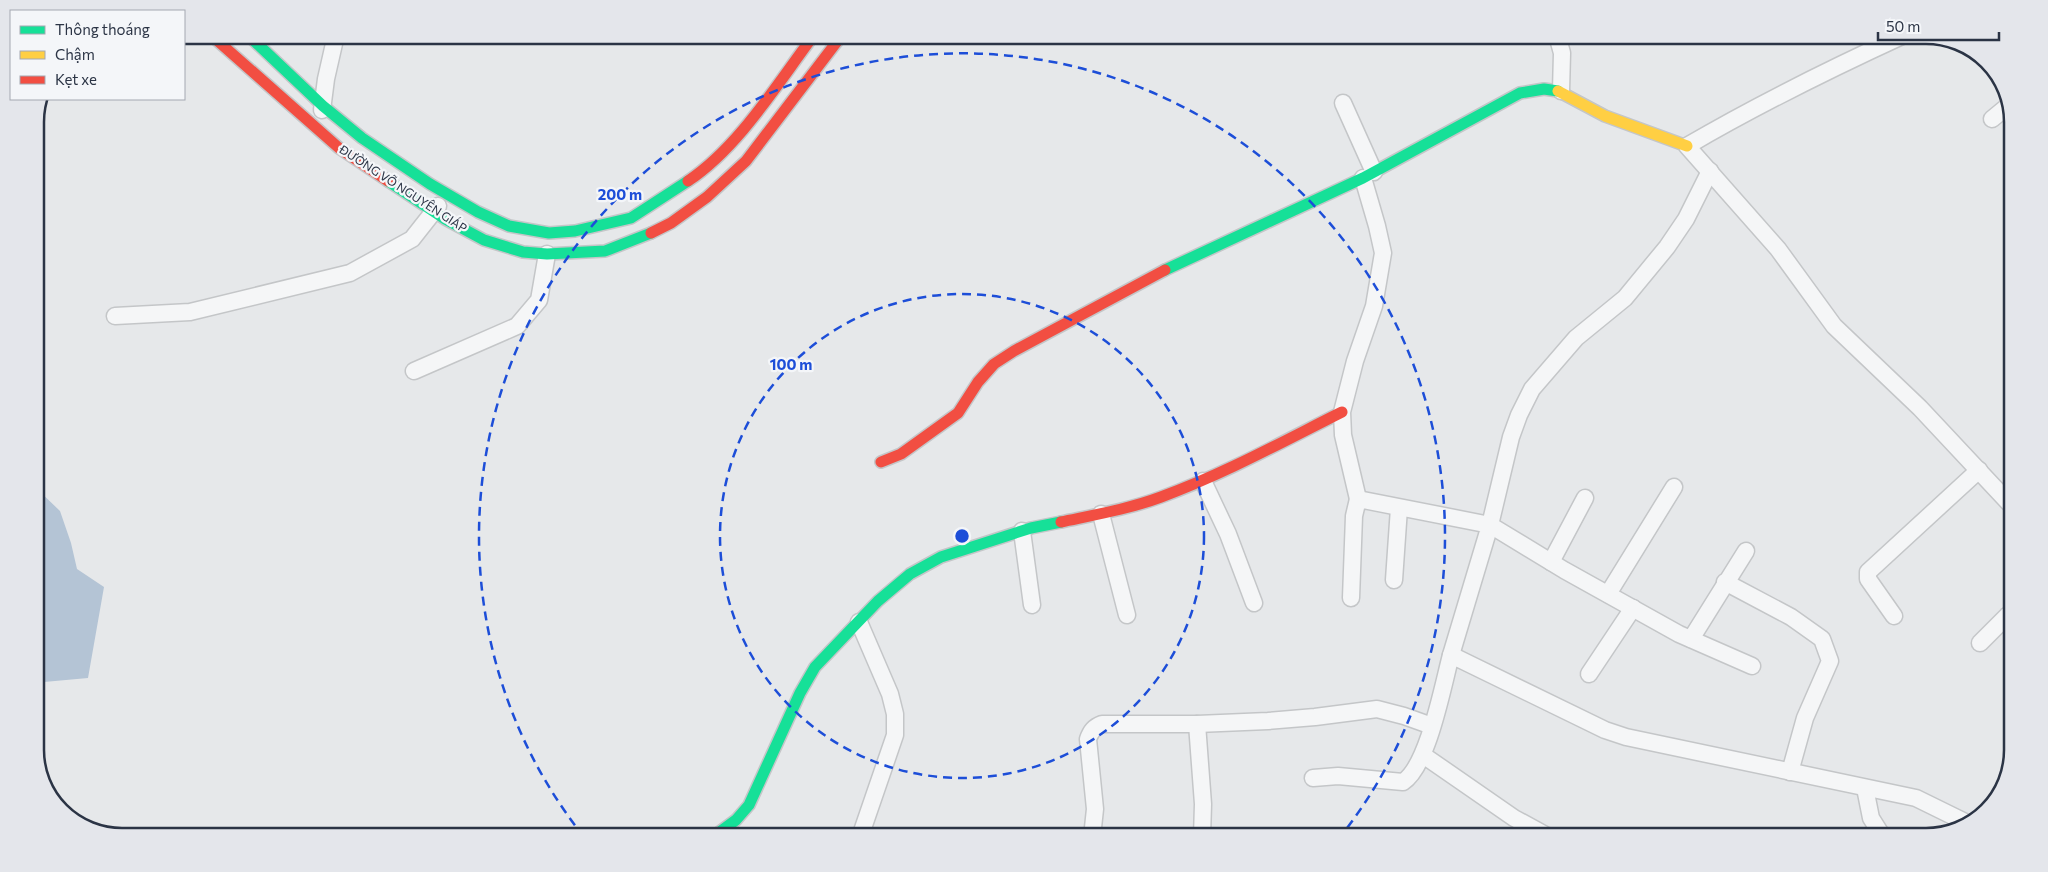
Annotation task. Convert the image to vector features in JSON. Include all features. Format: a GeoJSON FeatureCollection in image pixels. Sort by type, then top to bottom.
{"type":"FeatureCollection","features":[{"type":"Feature","properties":{"kind":"main road","name":"ĐƯỜNG VÕ NGUYÊN GIÁP"},"geometry":{"type":"LineString","coordinates":[[221,44],[339,148],[433,211],[484,240],[523,252],[547,254],[606,251],[639,239],[671,223],[707,197],[746,162],[835,44]]}},
{"type":"Feature","properties":{"kind":"main road","name":"ĐƯỜNG VÕ NGUYÊN GIÁP"},"geometry":{"type":"LineString","coordinates":[[258,44],[324,106],[362,138],[447,194],[478,212],[509,226],[549,233],[575,232],[631,218],[698,174],[735,140],[807,44]]}},
{"type":"Feature","properties":{"kind":"main road"},"geometry":{"type":"LineString","coordinates":[[881,462],[901,454],[958,413],[978,382],[994,364],[1014,351],[1178,263],[1369,175],[1520,93],[1544,89],[1561,91],[1605,116],[1687,146]]}},
{"type":"Feature","properties":{"kind":"main road"},"geometry":{"type":"LineString","coordinates":[[725,828],[736,820],[749,805],[808,678],[825,656],[860,622],[878,601],[910,574],[941,557],[1022,531],[1101,514],[1159,498],[1203,482],[1342,412]]}},
{"type":"Feature","properties":{"kind":"street"},"geometry":{"type":"LineString","coordinates":[[316,128],[324,106],[326,79],[334,44]]}},
{"type":"Feature","properties":{"kind":"street"},"geometry":{"type":"LineString","coordinates":[[1560,44],[1562,53],[1561,91]]}},
{"type":"Feature","properties":{"kind":"street"},"geometry":{"type":"LineString","coordinates":[[1885,44],[1820,74],[1687,146],[1778,249],[1834,326],[1920,408],[2004,498]]}},
{"type":"Feature","properties":{"kind":"street"},"geometry":{"type":"LineString","coordinates":[[1342,103],[1369,175],[1383,253],[1374,306],[1355,361],[1341,421],[1358,498],[1354,516],[1351,598]]}},
{"type":"Feature","properties":{"kind":"street"},"geometry":{"type":"LineString","coordinates":[[1992,118],[2003,109]]}},
{"type":"Feature","properties":{"kind":"street"},"geometry":{"type":"LineString","coordinates":[[1313,778],[1338,776],[1403,782],[1411,777],[1423,755],[1432,726],[1490,525],[1511,438],[1532,389],[1576,338],[1625,298],[1667,247],[1686,219],[1710,171]]}},
{"type":"Feature","properties":{"kind":"street"},"geometry":{"type":"LineString","coordinates":[[115,316],[190,312],[350,272],[412,239],[447,194]]}},
{"type":"Feature","properties":{"kind":"street"},"geometry":{"type":"LineString","coordinates":[[414,371],[517,326],[539,300],[547,254]]}},
{"type":"Feature","properties":{"kind":"street"},"geometry":{"type":"LineString","coordinates":[[1894,616],[1868,579],[1868,572],[1979,470]]}},
{"type":"Feature","properties":{"kind":"street"},"geometry":{"type":"LineString","coordinates":[[1203,482],[1228,534],[1254,603]]}},
{"type":"Feature","properties":{"kind":"street"},"geometry":{"type":"LineString","coordinates":[[1608,594],[1674,486]]}},
{"type":"Feature","properties":{"kind":"street"},"geometry":{"type":"LineString","coordinates":[[1358,498],[1399,508],[1490,525],[1551,562],[1691,640],[1752,666]]}},
{"type":"Feature","properties":{"kind":"street"},"geometry":{"type":"LineString","coordinates":[[1551,562],[1585,498]]}},
{"type":"Feature","properties":{"kind":"street"},"geometry":{"type":"LineString","coordinates":[[1394,580],[1399,508]]}},
{"type":"Feature","properties":{"kind":"street"},"geometry":{"type":"LineString","coordinates":[[1101,514],[1127,615]]}},
{"type":"Feature","properties":{"kind":"street"},"geometry":{"type":"LineString","coordinates":[[1022,531],[1032,605]]}},
{"type":"Feature","properties":{"kind":"street"},"geometry":{"type":"LineString","coordinates":[[1691,640],[1725,582],[1746,551]]}},
{"type":"Feature","properties":{"kind":"street"},"geometry":{"type":"LineString","coordinates":[[1725,582],[1791,617],[1822,639],[1830,662],[1805,718],[1790,772]]}},
{"type":"Feature","properties":{"kind":"street"},"geometry":{"type":"LineString","coordinates":[[1589,674],[1633,608]]}},
{"type":"Feature","properties":{"kind":"street"},"geometry":{"type":"LineString","coordinates":[[1980,643],[2004,619]]}},
{"type":"Feature","properties":{"kind":"street"},"geometry":{"type":"LineString","coordinates":[[860,622],[890,694],[896,724],[891,748],[863,828]]}},
{"type":"Feature","properties":{"kind":"street"},"geometry":{"type":"LineString","coordinates":[[1451,655],[1619,735],[1656,745],[1916,798],[1960,820]]}},
{"type":"Feature","properties":{"kind":"street"},"geometry":{"type":"LineString","coordinates":[[1093,828],[1095,809],[1088,739],[1090,732],[1095,726],[1102,724],[1198,724],[1315,717],[1377,709],[1432,726]]}},
{"type":"Feature","properties":{"kind":"street"},"geometry":{"type":"LineString","coordinates":[[1198,724],[1203,804],[1202,828]]}},
{"type":"Feature","properties":{"kind":"street"},"geometry":{"type":"LineString","coordinates":[[1423,755],[1514,818],[1532,828]]}},
{"type":"Feature","properties":{"kind":"street"},"geometry":{"type":"LineString","coordinates":[[1865,788],[1871,818],[1877,828]]}},
{"type":"Feature","properties":{"kind":"water"},"geometry":{"type":"Polygon","coordinates":[[[44,496],[60,511],[71,543],[77,569],[104,587],[88,678],[44,682],[44,496]]]}},
{"type":"Feature","properties":{"kind":"traffic: fast"},"geometry":{"type":"LineString","coordinates":[[258,44],[323,106],[362,138],[430,184],[478,212],[509,226],[549,233],[575,231],[631,218],[688,181]]}},
{"type":"Feature","properties":{"kind":"traffic: fast"},"geometry":{"type":"LineString","coordinates":[[1165,270],[1363,178],[1520,93],[1544,89],[1558,91]]}},
{"type":"Feature","properties":{"kind":"traffic: fast"},"geometry":{"type":"LineString","coordinates":[[388,181],[445,219],[484,240],[523,252],[547,254],[605,251],[651,233]]}},
{"type":"Feature","properties":{"kind":"traffic: fast"},"geometry":{"type":"LineString","coordinates":[[725,828],[736,820],[749,805],[800,693],[815,667],[878,601],[910,574],[941,557],[1031,528],[1061,522]]}},
{"type":"Feature","properties":{"kind":"traffic: slow"},"geometry":{"type":"LineString","coordinates":[[1558,91],[1605,116],[1687,146]]}},
{"type":"Feature","properties":{"kind":"traffic: jam"},"geometry":{"type":"LineString","coordinates":[[221,44],[339,148],[388,181]]}},
{"type":"Feature","properties":{"kind":"traffic: jam"},"geometry":{"type":"LineString","coordinates":[[688,181],[707,167],[741,133],[807,44]]}},
{"type":"Feature","properties":{"kind":"traffic: jam"},"geometry":{"type":"LineString","coordinates":[[651,233],[671,223],[707,197],[746,161],[835,44]]}},
{"type":"Feature","properties":{"kind":"traffic: jam"},"geometry":{"type":"LineString","coordinates":[[881,462],[901,454],[958,413],[978,382],[994,364],[1014,351],[1165,270]]}},
{"type":"Feature","properties":{"kind":"traffic: jam"},"geometry":{"type":"LineString","coordinates":[[1061,522],[1137,505],[1184,488],[1253,457],[1342,412]]}}]}
